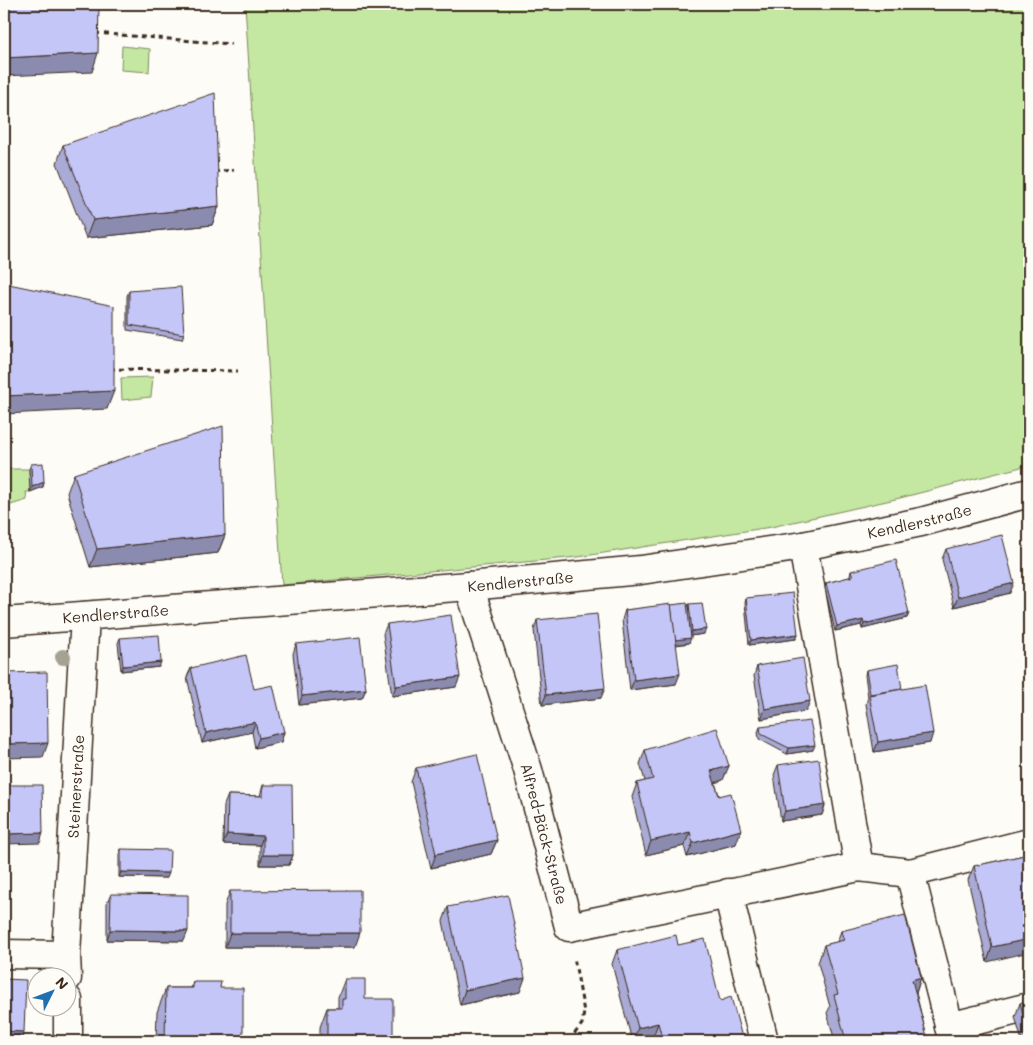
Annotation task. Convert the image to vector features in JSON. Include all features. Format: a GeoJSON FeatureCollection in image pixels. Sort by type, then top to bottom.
{"type":"FeatureCollection","features":[{"type":"Feature","properties":{"kind":"street","name":"Kendlerstraße"},"geometry":{"type":"LineString","coordinates":[[4,622],[469,586],[641,570],[803,546],[921,522],[1029,493]]}},
{"type":"Feature","properties":{"kind":"street"},"geometry":{"type":"LineString","coordinates":[[803,546],[859,867]]}},
{"type":"Feature","properties":{"kind":"street","name":"Alfred-Bäck-Straße"},"geometry":{"type":"LineString","coordinates":[[469,586],[528,770],[568,927]]}},
{"type":"Feature","properties":{"kind":"street","name":"Steinerstraße"},"geometry":{"type":"LineString","coordinates":[[4,954],[66,966],[85,616]]}},
{"type":"Feature","properties":{"kind":"street"},"geometry":{"type":"LineString","coordinates":[[568,927],[859,867],[910,873],[1029,843]]}},
{"type":"Feature","properties":{"kind":"street"},"geometry":{"type":"LineString","coordinates":[[910,873],[951,1034],[1029,1007]]}},
{"type":"Feature","properties":{"kind":"street"},"geometry":{"type":"LineString","coordinates":[[728,893],[764,1041]]}},
{"type":"Feature","properties":{"kind":"street"},"geometry":{"type":"LineString","coordinates":[[68,1018],[68,1041]]}},
{"type":"Feature","properties":{"kind":"path"},"geometry":{"type":"LineString","coordinates":[[92,33],[231,44]]}},
{"type":"Feature","properties":{"kind":"path"},"geometry":{"type":"LineString","coordinates":[[210,172],[234,170]]}},
{"type":"Feature","properties":{"kind":"path"},"geometry":{"type":"LineString","coordinates":[[107,369],[238,372]]}},
{"type":"Feature","properties":{"kind":"path"},"geometry":{"type":"LineString","coordinates":[[568,927],[584,1012],[582,1024],[569,1041]]}},
{"type":"Feature","properties":{"kind":"green space"},"geometry":{"type":"Polygon","coordinates":[[[245,4],[1029,4],[1029,465],[900,498],[771,527],[578,557],[282,585],[245,4]]]}},
{"type":"Feature","properties":{"kind":"green space"},"geometry":{"type":"Polygon","coordinates":[[[122,46],[150,49],[149,72],[121,70],[122,46]]]}},
{"type":"Feature","properties":{"kind":"green space"},"geometry":{"type":"Polygon","coordinates":[[[153,377],[151,397],[122,400],[121,378],[153,377]]]}},
{"type":"Feature","properties":{"kind":"green space"},"geometry":{"type":"Polygon","coordinates":[[[4,469],[29,469],[30,492],[26,492],[27,500],[4,507],[4,469]]]}},
{"type":"Feature","properties":{"kind":"building"},"geometry":{"type":"Polygon","coordinates":[[[4,4],[99,4],[98,53],[4,58],[4,4]]]}},
{"type":"Feature","properties":{"kind":"building"},"geometry":{"type":"Polygon","coordinates":[[[215,93],[219,206],[93,220],[63,145],[215,93]]]}},
{"type":"Feature","properties":{"kind":"building"},"geometry":{"type":"Polygon","coordinates":[[[4,283],[114,306],[114,391],[4,396],[4,283]]]}},
{"type":"Feature","properties":{"kind":"building"},"geometry":{"type":"Polygon","coordinates":[[[181,287],[184,334],[129,325],[129,291],[181,287]]]}},
{"type":"Feature","properties":{"kind":"building"},"geometry":{"type":"Polygon","coordinates":[[[223,426],[225,535],[97,549],[74,474],[223,426]]]}},
{"type":"Feature","properties":{"kind":"building"},"geometry":{"type":"Polygon","coordinates":[[[43,463],[44,482],[32,487],[31,464],[43,463]]]}},
{"type":"Feature","properties":{"kind":"building"},"geometry":{"type":"Polygon","coordinates":[[[1002,535],[1014,583],[958,597],[946,549],[1002,535]]]}},
{"type":"Feature","properties":{"kind":"building"},"geometry":{"type":"Polygon","coordinates":[[[896,560],[909,613],[864,624],[863,620],[837,626],[826,583],[853,576],[851,571],[896,560]]]}},
{"type":"Feature","properties":{"kind":"building"},"geometry":{"type":"Polygon","coordinates":[[[793,593],[798,634],[751,640],[746,598],[793,593]]]}},
{"type":"Feature","properties":{"kind":"building"},"geometry":{"type":"Polygon","coordinates":[[[687,603],[691,638],[675,640],[671,605],[687,603]]]}},
{"type":"Feature","properties":{"kind":"building"},"geometry":{"type":"Polygon","coordinates":[[[702,603],[706,629],[692,631],[689,604],[702,603]]]}},
{"type":"Feature","properties":{"kind":"building"},"geometry":{"type":"Polygon","coordinates":[[[671,604],[680,674],[634,680],[625,610],[671,604]]]}},
{"type":"Feature","properties":{"kind":"building"},"geometry":{"type":"Polygon","coordinates":[[[597,614],[605,688],[546,695],[537,620],[597,614]]]}},
{"type":"Feature","properties":{"kind":"building"},"geometry":{"type":"Polygon","coordinates":[[[451,615],[460,677],[396,686],[387,624],[451,615]]]}},
{"type":"Feature","properties":{"kind":"building"},"geometry":{"type":"Polygon","coordinates":[[[159,635],[161,662],[123,666],[120,638],[159,635]]]}},
{"type":"Feature","properties":{"kind":"building"},"geometry":{"type":"Polygon","coordinates":[[[360,637],[366,689],[302,696],[296,644],[360,637]]]}},
{"type":"Feature","properties":{"kind":"building"},"geometry":{"type":"Polygon","coordinates":[[[246,655],[254,689],[273,685],[284,732],[259,738],[255,722],[206,733],[191,668],[246,655]]]}},
{"type":"Feature","properties":{"kind":"building"},"geometry":{"type":"Polygon","coordinates":[[[803,658],[810,701],[765,709],[757,666],[803,658]]]}},
{"type":"Feature","properties":{"kind":"building"},"geometry":{"type":"Polygon","coordinates":[[[898,664],[902,689],[870,694],[866,670],[898,664]]]}},
{"type":"Feature","properties":{"kind":"building"},"geometry":{"type":"Polygon","coordinates":[[[47,672],[48,743],[4,744],[4,673],[47,672]]]}},
{"type":"Feature","properties":{"kind":"building"},"geometry":{"type":"Polygon","coordinates":[[[925,685],[933,733],[878,742],[869,695],[925,685]]]}},
{"type":"Feature","properties":{"kind":"building"},"geometry":{"type":"Polygon","coordinates":[[[810,721],[815,745],[789,748],[761,734],[760,727],[810,721]]]}},
{"type":"Feature","properties":{"kind":"building"},"geometry":{"type":"Polygon","coordinates":[[[717,728],[729,766],[711,771],[719,796],[731,793],[741,830],[693,843],[690,832],[651,841],[637,783],[653,779],[645,750],[717,728]]]}},
{"type":"Feature","properties":{"kind":"building"},"geometry":{"type":"Polygon","coordinates":[[[477,754],[497,840],[436,854],[416,768],[477,754]]]}},
{"type":"Feature","properties":{"kind":"building"},"geometry":{"type":"Polygon","coordinates":[[[819,759],[825,805],[785,811],[778,765],[819,759]]]}},
{"type":"Feature","properties":{"kind":"building"},"geometry":{"type":"Polygon","coordinates":[[[4,785],[42,785],[43,833],[4,834],[4,785]]]}},
{"type":"Feature","properties":{"kind":"building"},"geometry":{"type":"Polygon","coordinates":[[[263,785],[292,785],[293,855],[263,855],[263,836],[227,834],[228,795],[263,796],[263,785]]]}},
{"type":"Feature","properties":{"kind":"building"},"geometry":{"type":"Polygon","coordinates":[[[121,849],[170,850],[169,873],[121,872],[121,849]]]}},
{"type":"Feature","properties":{"kind":"building"},"geometry":{"type":"Polygon","coordinates":[[[1029,854],[1029,939],[992,947],[974,866],[1029,854]]]}},
{"type":"Feature","properties":{"kind":"building"},"geometry":{"type":"Polygon","coordinates":[[[360,890],[360,933],[230,933],[230,891],[360,890]]]}},
{"type":"Feature","properties":{"kind":"building"},"geometry":{"type":"Polygon","coordinates":[[[111,894],[188,895],[188,931],[110,930],[111,894]]]}},
{"type":"Feature","properties":{"kind":"building"},"geometry":{"type":"Polygon","coordinates":[[[508,895],[525,978],[465,990],[448,907],[508,895]]]}},
{"type":"Feature","properties":{"kind":"building"},"geometry":{"type":"Polygon","coordinates":[[[905,915],[921,977],[912,980],[928,1041],[846,1041],[834,995],[838,994],[824,945],[844,940],[841,931],[905,915]]]}},
{"type":"Feature","properties":{"kind":"building"},"geometry":{"type":"Polygon","coordinates":[[[676,935],[678,945],[705,939],[720,1001],[731,997],[743,1041],[663,1041],[658,1023],[638,1028],[617,950],[676,935]]]}},
{"type":"Feature","properties":{"kind":"building"},"geometry":{"type":"Polygon","coordinates":[[[4,979],[26,980],[24,1032],[4,1031],[4,979]]]}},
{"type":"Feature","properties":{"kind":"building"},"geometry":{"type":"Polygon","coordinates":[[[345,979],[365,979],[365,999],[393,999],[393,1041],[342,1041],[342,1038],[327,1038],[327,1008],[342,1008],[342,999],[345,999],[345,979]]]}},
{"type":"Feature","properties":{"kind":"building"},"geometry":{"type":"Polygon","coordinates":[[[193,982],[221,982],[220,988],[243,988],[243,1041],[165,1041],[166,988],[193,988],[193,982]]]}},
{"type":"Feature","properties":{"kind":"building"},"geometry":{"type":"Polygon","coordinates":[[[1029,1000],[1029,1034],[1020,1003],[1029,1000]]]}}]}
